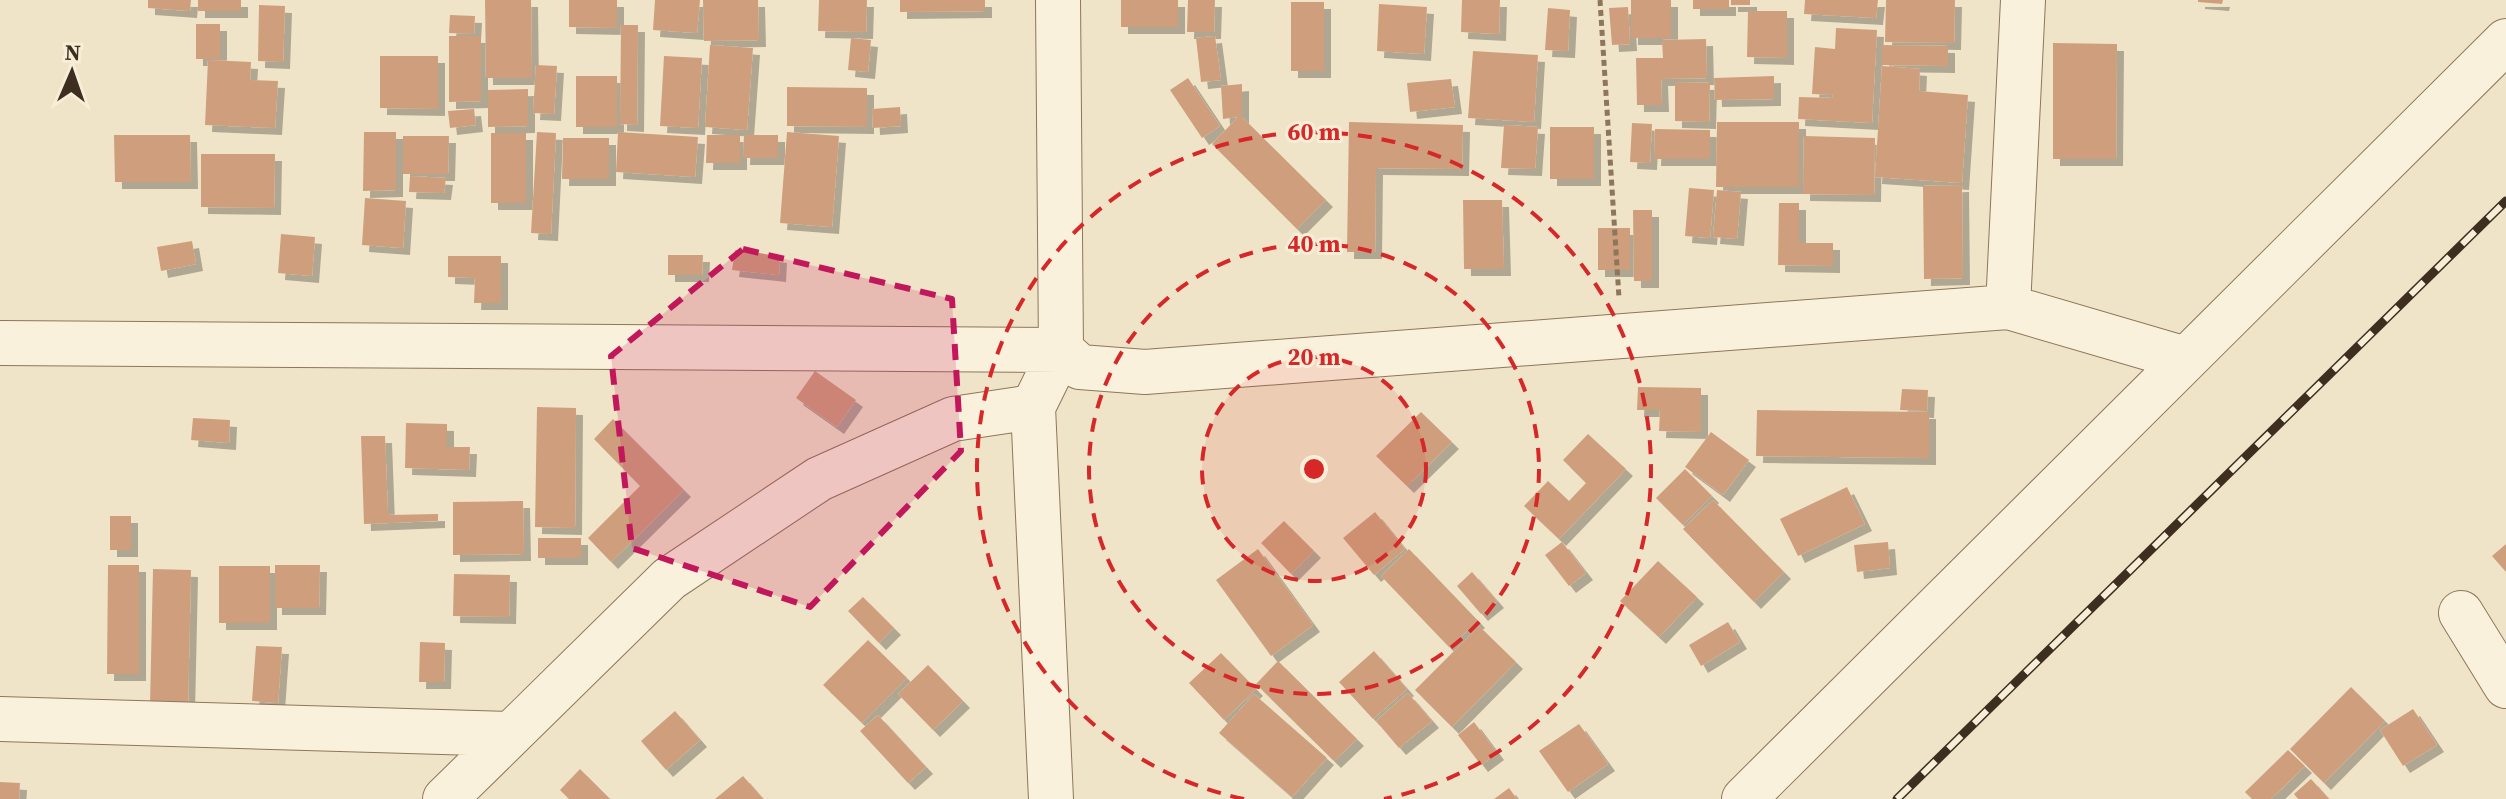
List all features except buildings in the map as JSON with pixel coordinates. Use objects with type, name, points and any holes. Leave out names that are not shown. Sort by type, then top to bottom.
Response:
[{"type":"street","points":[[1051,799],[1033,407],[1061,350],[1058,0]]},
{"type":"street","points":[[2008,307],[2023,0]]},
{"type":"street","points":[[1744,799],[2506,41]]},
{"type":"street","points":[[0,343],[1061,350],[1080,367],[1145,372],[2008,307],[2186,359]]},
{"type":"street","points":[[445,799],[669,579],[819,479],[953,419],[1033,407]]},
{"type":"street","points":[[2461,613],[2506,686]]},
{"type":"street","points":[[0,719],[511,734]]},
{"type":"path","points":[[1600,0],[1622,338]]},
{"type":"highlighted area","points":[[743,249],[952,299],[961,451],[810,607],[632,548],[611,356]]},
{"type":"railway","points":[[1897,799],[2506,201]]}]
